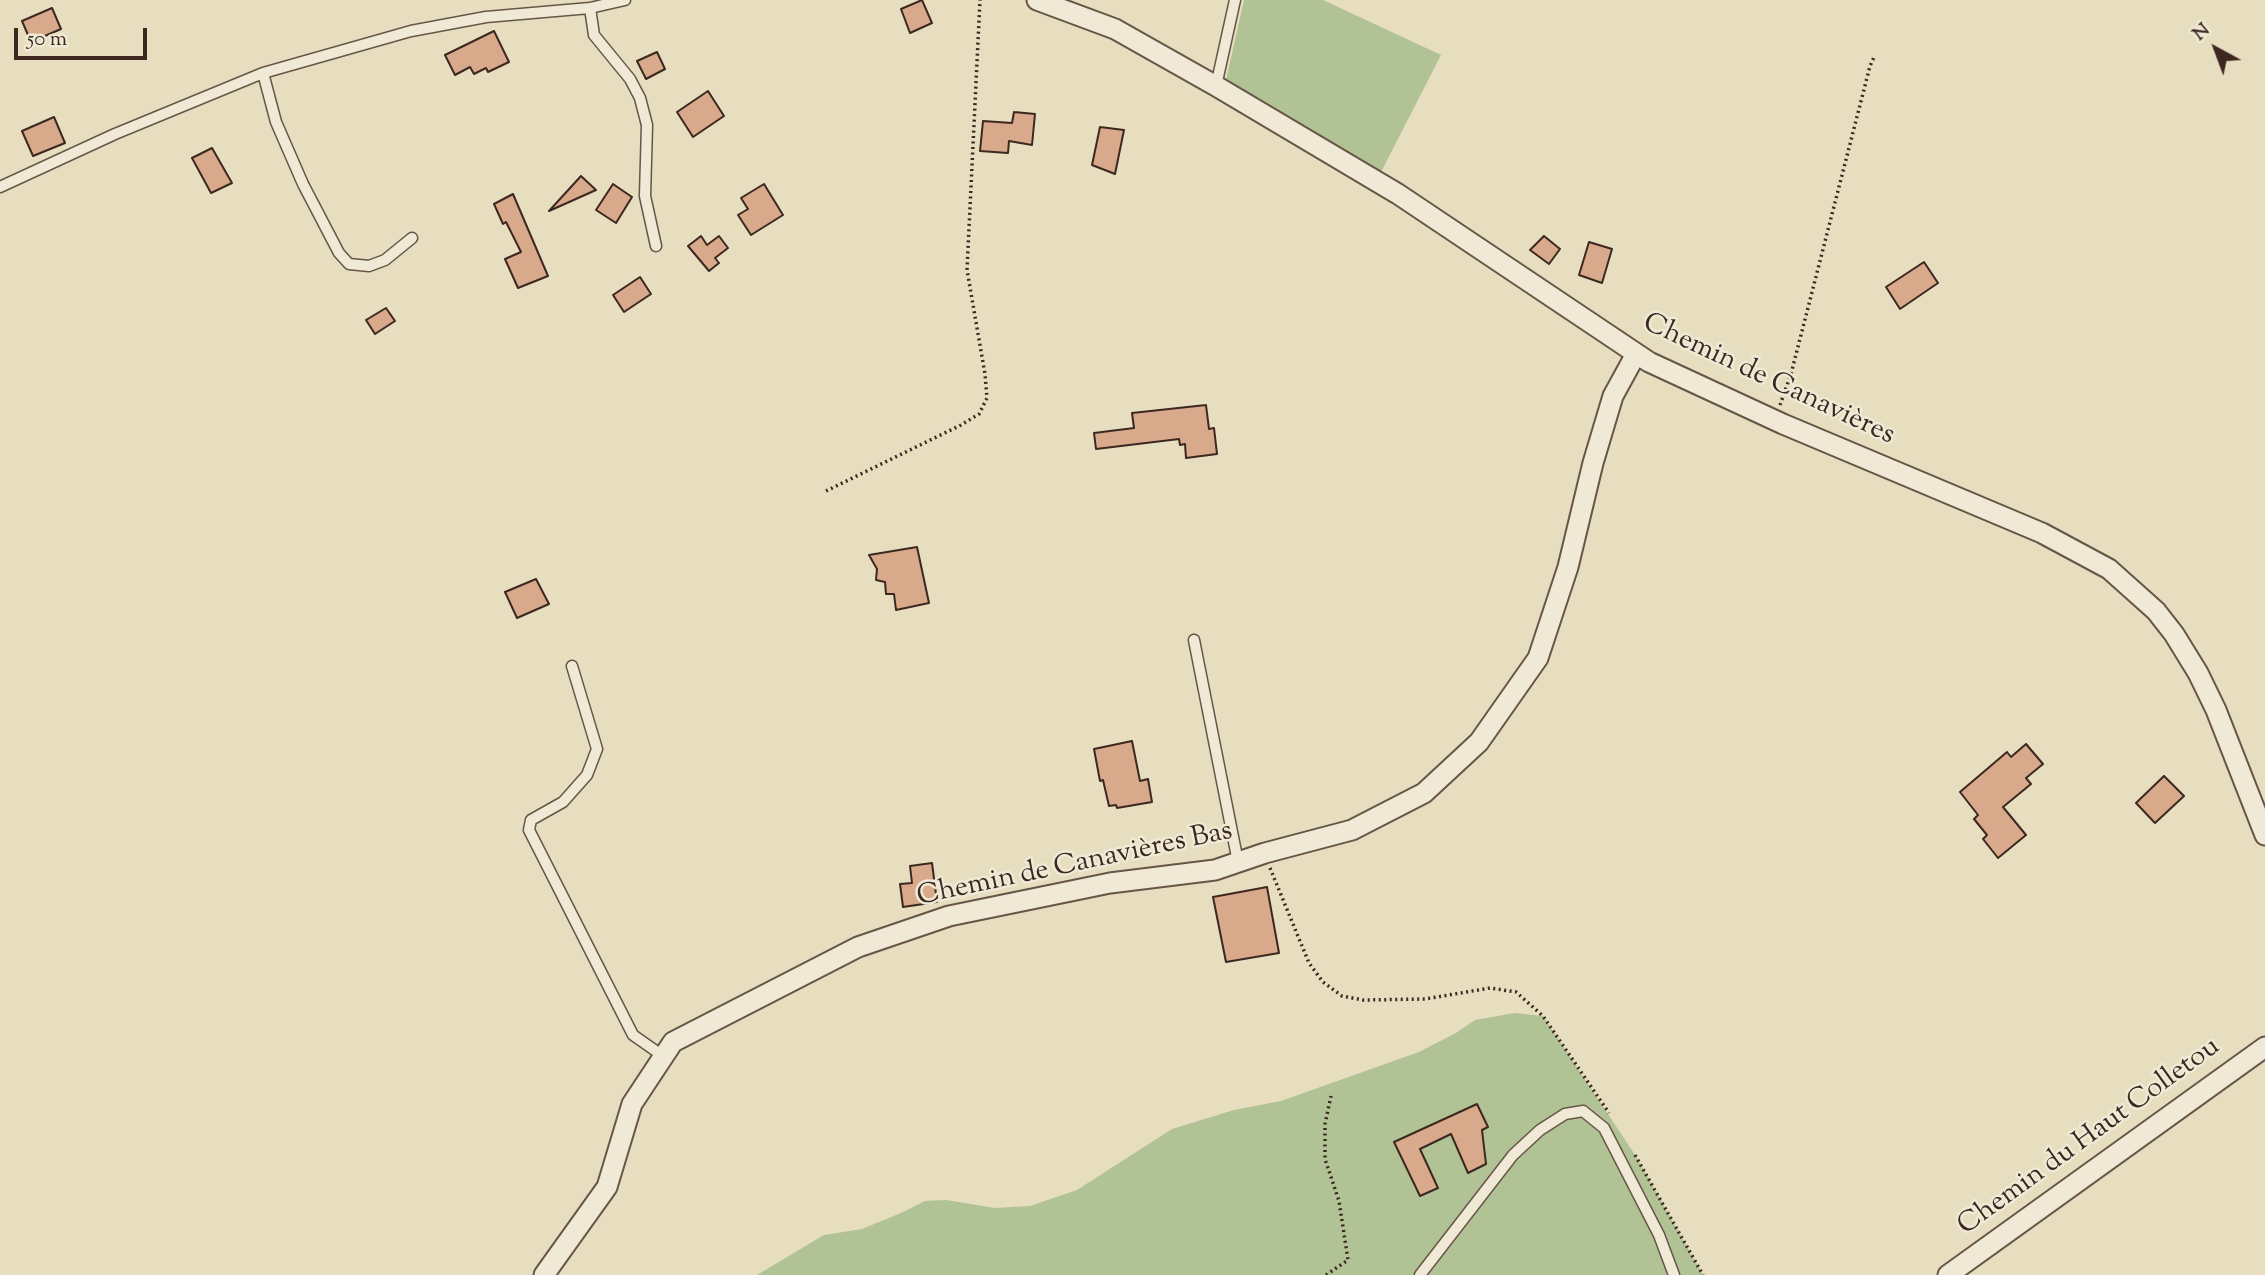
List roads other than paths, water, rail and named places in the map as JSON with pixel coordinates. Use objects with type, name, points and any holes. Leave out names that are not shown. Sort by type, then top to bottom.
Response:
[{"type":"street","name":"Chemin de Canavières","points":[[1037,0],[1115,29],[1216,86],[1398,194],[1649,362],[1783,424],[2042,533],[2109,569],[2156,611],[2198,673],[2216,710],[2265,835]]},
{"type":"street","name":"Chemin de Canavières Bas","points":[[544,1275],[607,1186],[632,1104],[673,1042],[858,947],[949,916],[1110,883],[1215,870],[1265,853],[1352,830],[1424,793],[1479,743],[1538,658],[1568,567],[1593,463],[1613,396],[1636,354]]},
{"type":"street","name":"Chemin du Haut Colletou","points":[[1948,1275],[2265,1046]]},
{"type":"lane","points":[[0,187],[115,134],[263,73],[411,31],[486,16],[590,8],[625,0]]},
{"type":"lane","points":[[1216,86],[1235,0]]},
{"type":"lane","points":[[590,8],[594,35],[630,79],[640,98],[647,125],[645,196],[656,246]]},
{"type":"lane","points":[[263,73],[276,122],[339,253],[349,264],[369,266],[385,260],[412,238]]},
{"type":"lane","points":[[1194,640],[1238,862]]},
{"type":"lane","points":[[572,666],[597,749],[587,775],[563,802],[531,820],[529,830],[633,1035],[663,1056]]},
{"type":"lane","points":[[1420,1275],[1513,1155],[1540,1129],[1565,1114],[1583,1111],[1604,1128],[1659,1235],[1674,1275]]}]
